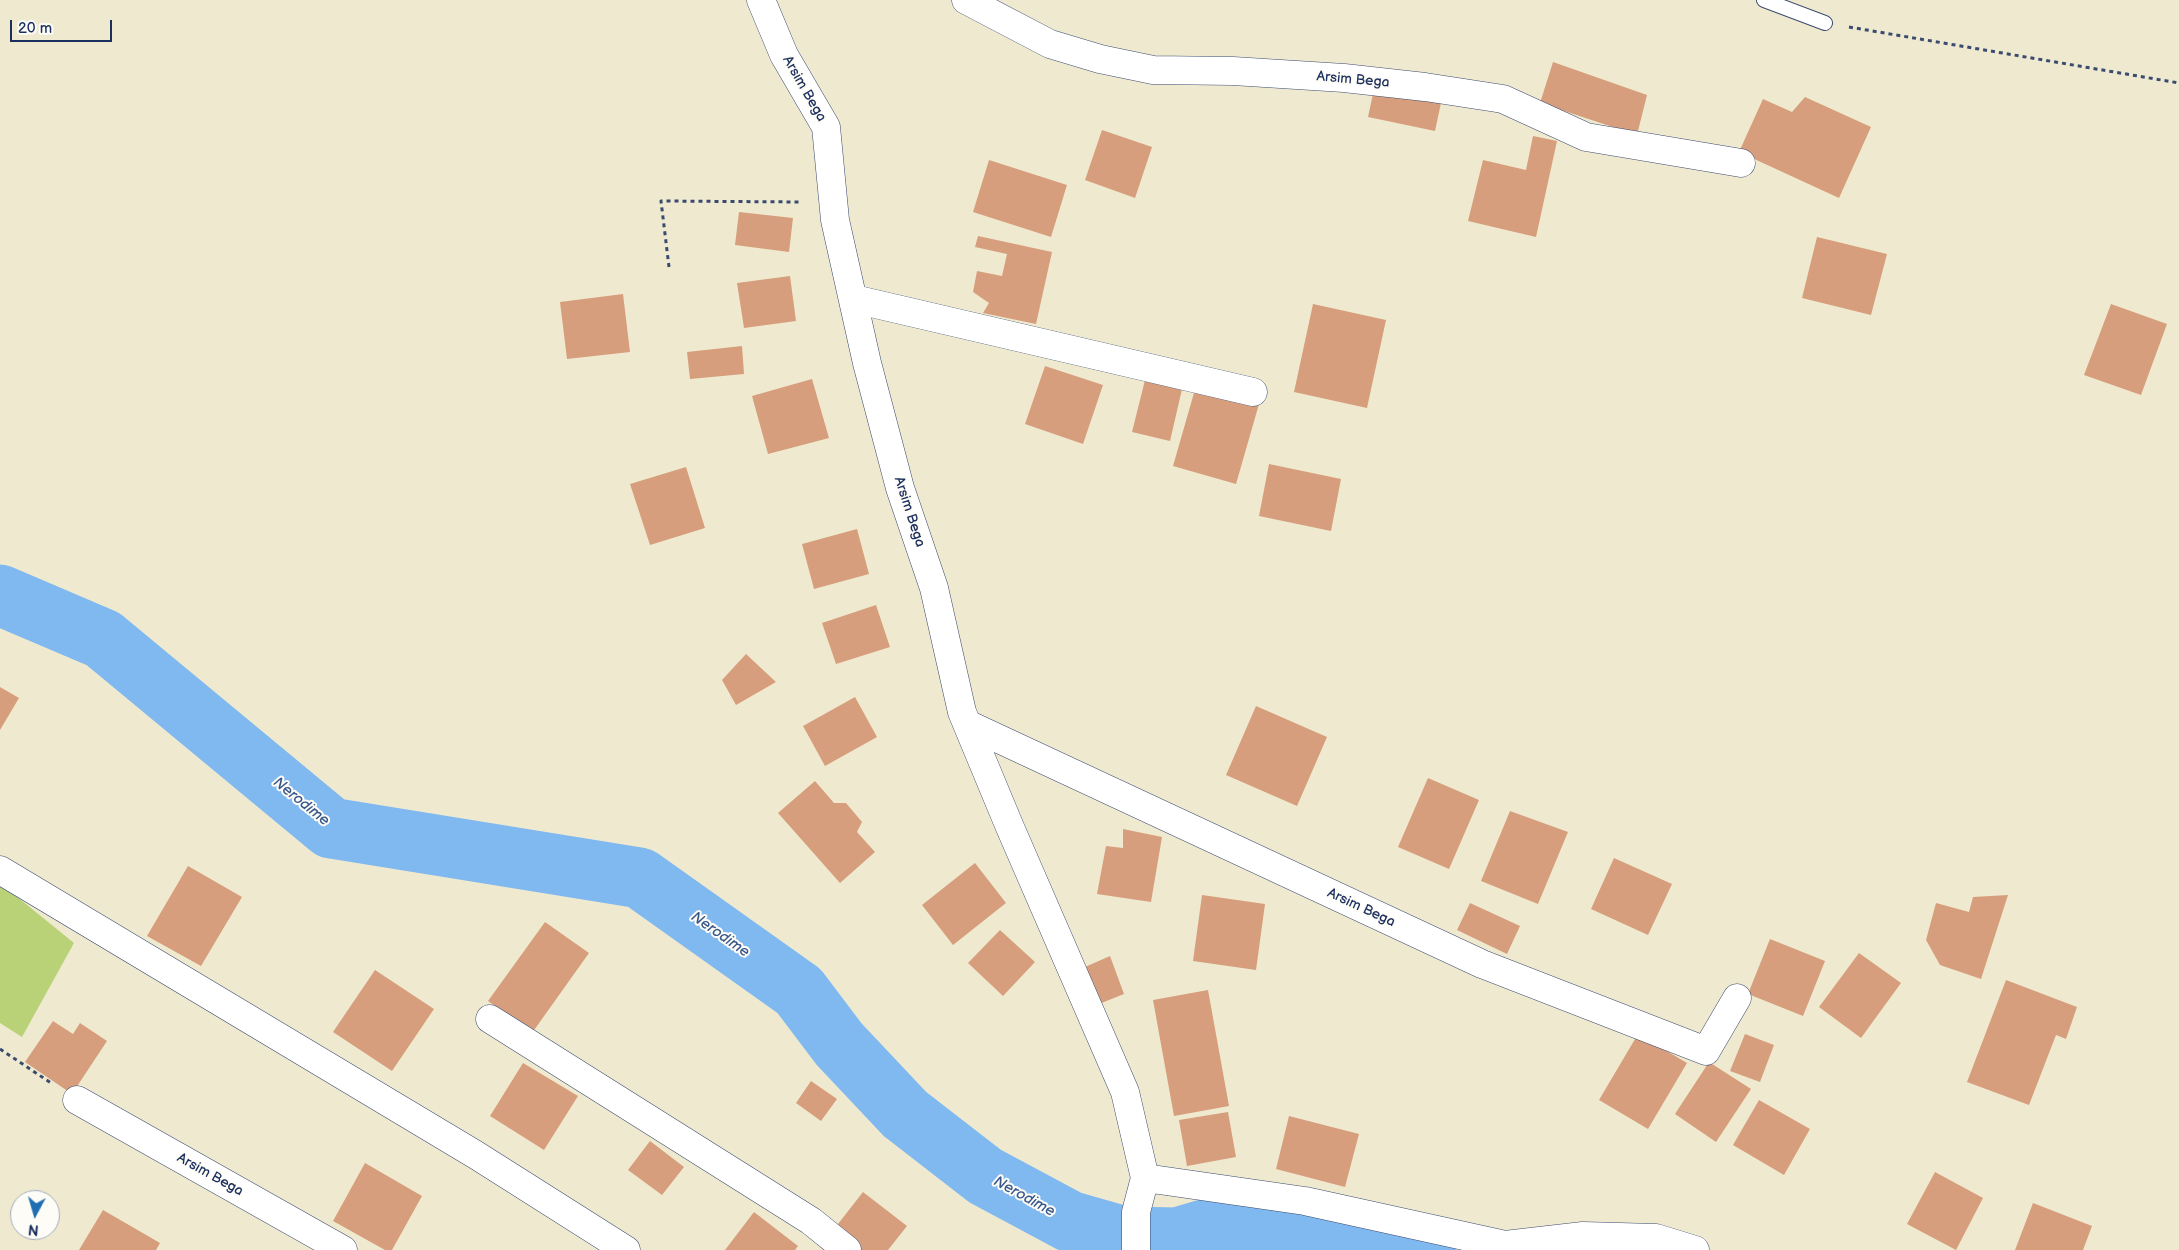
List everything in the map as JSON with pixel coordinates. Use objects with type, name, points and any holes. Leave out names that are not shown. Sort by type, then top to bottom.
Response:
[{"type":"street","name":"Arsim Bega","points":[[761,0],[784,55],[826,127],[835,220],[854,299],[866,364],[900,488],[934,588],[962,712],[1125,1092],[1145,1178],[1136,1212],[1136,1250]]},
{"type":"street","name":"Arsim Bega","points":[[966,0],[1050,44],[1100,59],[1154,70],[1233,71],[1344,78],[1503,99],[1586,137],[1742,163]]},
{"type":"street","points":[[854,299],[1253,392]]},
{"type":"street","name":"Arsim Bega","points":[[967,724],[1482,964],[1706,1051],[1737,998]]},
{"type":"street","points":[[0,870],[476,1155],[626,1250]]},
{"type":"street","points":[[490,1019],[811,1220],[848,1250]]},
{"type":"street","name":"Arsim Bega","points":[[76,1100],[343,1250]]},
{"type":"street","points":[[1145,1178],[1305,1201],[1506,1246],[1583,1236],[1656,1238],[1695,1250]]},
{"type":"lane","points":[[1764,0],[1826,23]]},
{"type":"path","points":[[1826,23],[2179,83]]},
{"type":"path","points":[[669,267],[661,201],[833,202]]},
{"type":"path","points":[[0,1049],[76,1100]]},
{"type":"green space","points":[[0,883],[74,943],[22,1037],[0,1023]]},
{"type":"building","points":[[1553,62],[1647,95],[1637,135],[1540,103]]},
{"type":"building","points":[[1374,89],[1441,103],[1435,131],[1368,117]]},
{"type":"building","points":[[1805,97],[1871,127],[1839,198],[1739,152],[1763,99],[1792,112]]},
{"type":"building","points":[[1102,130],[1152,147],[1135,198],[1085,180]]},
{"type":"building","points":[[1533,136],[1557,141],[1536,237],[1468,221],[1483,160],[1526,170]]},
{"type":"building","points":[[989,160],[1067,185],[1051,237],[973,212]]},
{"type":"building","points":[[739,212],[793,218],[789,252],[735,245]]},
{"type":"building","points":[[978,236],[1052,252],[1036,324],[983,313],[989,303],[973,292],[977,271],[1002,276],[1007,254],[975,247]]},
{"type":"building","points":[[1817,237],[1887,254],[1871,315],[1802,298]]},
{"type":"building","points":[[790,276],[796,321],[744,328],[737,283]]},
{"type":"building","points":[[623,294],[630,352],[567,359],[560,302]]},
{"type":"building","points":[[1313,304],[1386,320],[1367,408],[1294,392]]},
{"type":"building","points":[[2111,304],[2167,324],[2141,395],[2084,375]]},
{"type":"building","points":[[742,346],[744,374],[690,379],[687,352]]},
{"type":"building","points":[[1045,366],[1103,385],[1083,444],[1025,424]]},
{"type":"building","points":[[1146,376],[1183,385],[1170,441],[1132,432]]},
{"type":"building","points":[[812,379],[829,438],[768,454],[752,396]]},
{"type":"building","points":[[1198,379],[1261,397],[1236,484],[1173,466]]},
{"type":"building","points":[[1269,464],[1341,479],[1331,531],[1259,516]]},
{"type":"building","points":[[686,467],[705,528],[650,545],[630,484]]},
{"type":"building","points":[[857,529],[869,574],[814,589],[802,544]]},
{"type":"building","points":[[876,605],[890,647],[836,664],[822,623]]},
{"type":"building","points":[[746,654],[776,682],[736,705],[722,680]]},
{"type":"building","points":[[0,687],[19,698],[0,730]]},
{"type":"building","points":[[855,697],[877,737],[825,766],[803,726]]},
{"type":"building","points":[[1256,706],[1327,737],[1297,806],[1226,775]]},
{"type":"building","points":[[1428,778],[1479,800],[1449,869],[1398,847]]},
{"type":"building","points":[[815,781],[834,803],[846,803],[862,822],[857,832],[875,852],[840,883],[778,813]]},
{"type":"building","points":[[1510,811],[1568,832],[1538,904],[1481,881]]},
{"type":"building","points":[[1123,829],[1162,837],[1151,902],[1097,894],[1106,846],[1123,848]]},
{"type":"building","points":[[1614,858],[1672,884],[1648,935],[1591,909]]},
{"type":"building","points":[[975,863],[1006,903],[953,945],[922,905]]},
{"type":"building","points":[[188,866],[242,897],[201,966],[147,936]]},
{"type":"building","points":[[1202,895],[1265,904],[1256,970],[1193,961]]},
{"type":"building","points":[[2008,895],[1981,979],[1940,965],[1926,940],[1936,903],[1969,912],[1973,897]]},
{"type":"building","points":[[1470,903],[1520,926],[1507,954],[1457,930]]},
{"type":"building","points":[[545,922],[589,953],[532,1033],[488,1001]]},
{"type":"building","points":[[1000,930],[1035,962],[1003,996],[968,963]]},
{"type":"building","points":[[1770,939],[1825,961],[1803,1016],[1748,994]]},
{"type":"building","points":[[1859,953],[1901,983],[1861,1038],[1819,1007]]},
{"type":"building","points":[[1110,956],[1124,994],[1099,1004],[1085,967]]},
{"type":"building","points":[[375,970],[434,1009],[392,1071],[333,1032]]},
{"type":"building","points":[[2006,980],[2077,1007],[2066,1039],[2056,1035],[2029,1105],[1967,1082]]},
{"type":"building","points":[[1208,990],[1229,1106],[1174,1116],[1153,1000]]},
{"type":"building","points":[[53,1021],[73,1034],[80,1023],[107,1041],[72,1094],[25,1062]]},
{"type":"building","points":[[1638,1034],[1687,1063],[1648,1129],[1599,1100]]},
{"type":"building","points":[[1745,1034],[1774,1045],[1760,1082],[1730,1071]]},
{"type":"building","points":[[1709,1062],[1751,1089],[1716,1142],[1675,1114]]},
{"type":"building","points":[[523,1063],[578,1096],[544,1150],[490,1116]]},
{"type":"building","points":[[811,1081],[837,1099],[821,1121],[796,1103]]},
{"type":"building","points":[[1759,1100],[1810,1129],[1784,1175],[1733,1145]]},
{"type":"building","points":[[1228,1112],[1236,1157],[1187,1166],[1179,1120]]},
{"type":"building","points":[[1289,1116],[1359,1134],[1345,1187],[1276,1169]]},
{"type":"building","points":[[650,1141],[684,1167],[662,1195],[628,1170]]},
{"type":"building","points":[[365,1163],[422,1196],[392,1250],[385,1250],[333,1221]]},
{"type":"building","points":[[1935,1172],[1983,1198],[1956,1250],[1907,1224]]},
{"type":"building","points":[[863,1192],[907,1226],[888,1250],[824,1250],[820,1247]]},
{"type":"building","points":[[2033,1203],[2092,1226],[2083,1250],[2015,1250]]},
{"type":"building","points":[[103,1210],[160,1243],[156,1250],[79,1250]]},
{"type":"building","points":[[754,1212],[798,1246],[795,1250],[725,1250]]},
{"type":"waterway","name":"Nerodime","points":[[0,595],[103,639],[331,828],[640,878],[799,991],[839,1044],[905,1114],[985,1176],[1069,1221],[1125,1237],[1177,1238],[1204,1230],[1392,1240],[1426,1250]]}]
